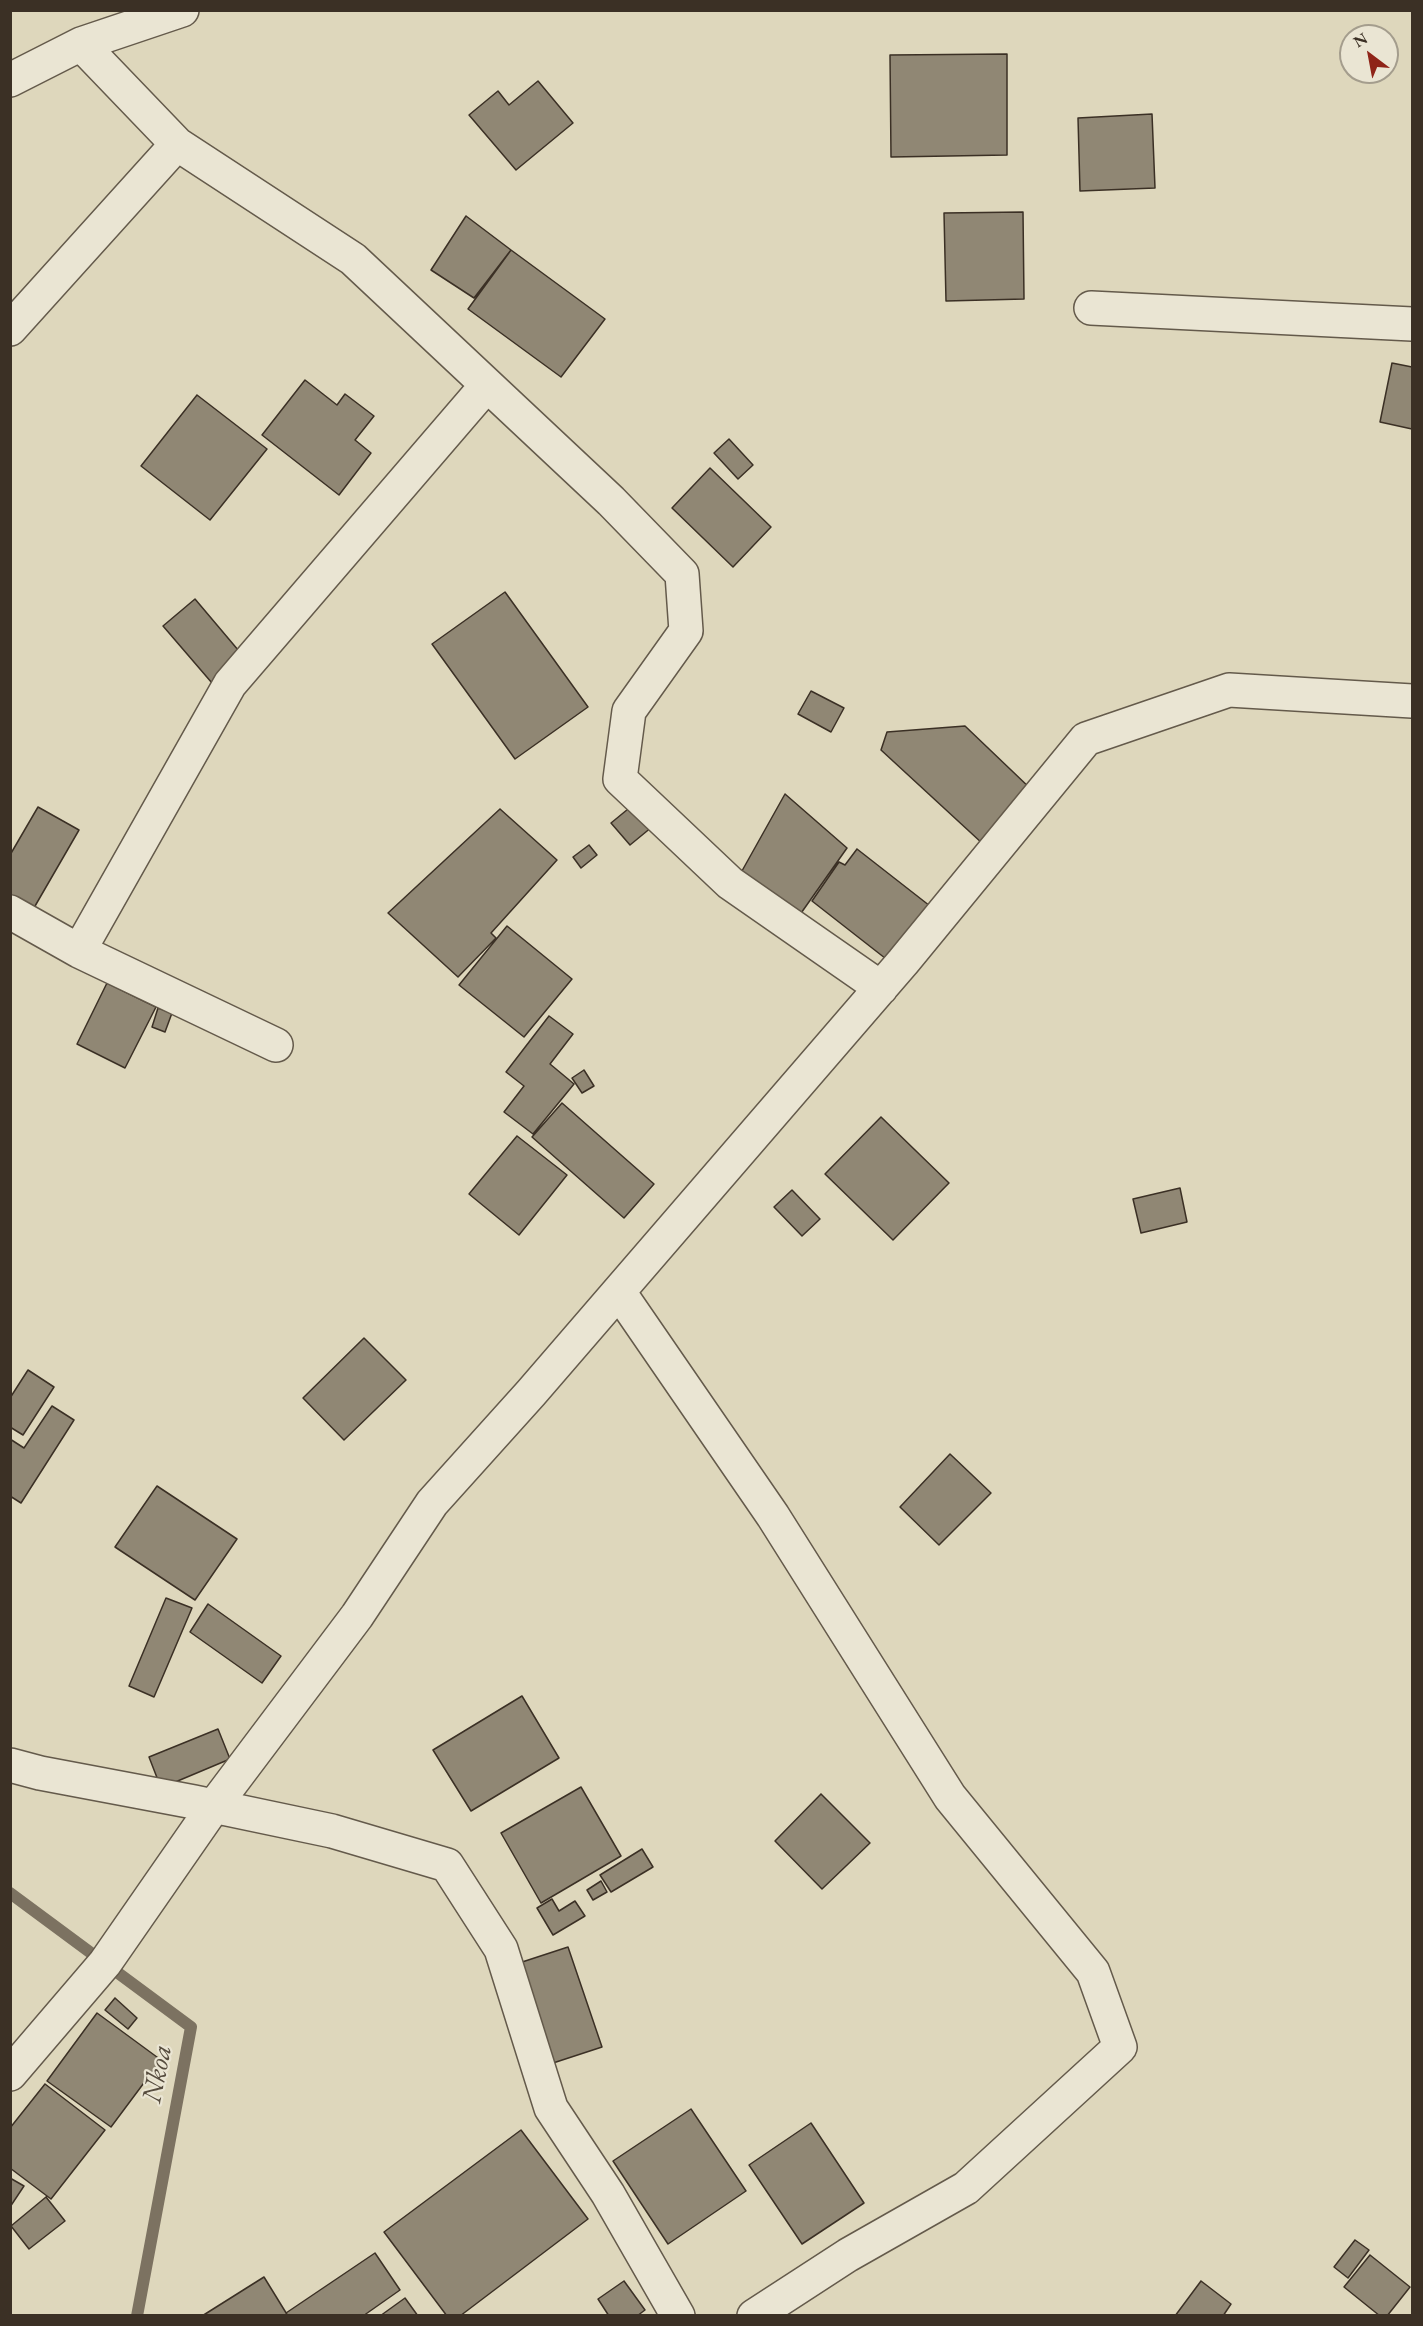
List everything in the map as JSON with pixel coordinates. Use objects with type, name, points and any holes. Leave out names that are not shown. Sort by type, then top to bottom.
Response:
[{"type":"street","points":[[10,80],[81,44],[182,10]]},
{"type":"street","points":[[81,44],[177,144],[353,260],[611,501],[682,574],[686,631],[629,711],[620,779],[730,883],[881,988]]},
{"type":"street","points":[[10,329],[177,144]]},
{"type":"street","points":[[1091,308],[1413,324]]},
{"type":"street","points":[[79,951],[230,684],[487,385]]},
{"type":"street","points":[[10,2074],[105,1963],[214,1806],[357,1616],[432,1503],[619,1292],[881,988],[1086,739],[1229,690],[1413,701]]},
{"type":"street","points":[[10,912],[79,951],[276,1045]]},
{"type":"street","points":[[619,1292],[773,1516],[950,1797],[1094,1972],[1120,2047],[966,2188],[848,2255],[754,2316]]},
{"type":"street","points":[[10,1765],[40,1773],[332,1831],[447,1865],[501,1949],[551,2109],[608,2194],[678,2316]]},
{"type":"building","points":[[1007,54],[1007,155],[891,157],[890,55]]},
{"type":"building","points":[[538,81],[573,123],[516,170],[469,115],[498,91],[509,105]]},
{"type":"building","points":[[1152,114],[1155,188],[1080,191],[1078,118]]},
{"type":"building","points":[[1023,212],[1024,299],[946,301],[944,213]]},
{"type":"building","points":[[466,216],[511,250],[474,298],[431,270]]},
{"type":"building","points":[[511,250],[605,319],[561,377],[468,309]]},
{"type":"building","points":[[1392,363],[1412,367],[1412,429],[1380,422]]},
{"type":"building","points":[[305,380],[337,405],[345,394],[374,416],[355,440],[371,453],[339,495],[262,435]]},
{"type":"building","points":[[197,395],[267,449],[210,520],[141,466]]},
{"type":"building","points":[[729,439],[753,465],[738,479],[714,453]]},
{"type":"building","points":[[710,468],[771,527],[733,567],[672,508]]},
{"type":"building","points":[[505,592],[588,707],[515,759],[432,644]]},
{"type":"building","points":[[195,599],[244,657],[212,683],[163,626]]},
{"type":"building","points":[[811,691],[844,708],[831,732],[798,714]]},
{"type":"building","points":[[965,726],[1033,791],[983,844],[881,750],[887,732]]},
{"type":"building","points":[[785,794],[847,848],[799,916],[738,878]]},
{"type":"building","points":[[639,800],[658,822],[630,845],[611,823]]},
{"type":"building","points":[[38,807],[79,830],[31,913],[10,901],[10,855]]},
{"type":"building","points":[[500,809],[557,860],[491,933],[496,938],[458,977],[388,913]]},
{"type":"building","points":[[589,845],[597,855],[581,868],[573,857]]},
{"type":"building","points":[[857,849],[930,906],[890,962],[812,901],[839,862],[845,865]]},
{"type":"building","points":[[507,926],[572,979],[524,1037],[459,985]]},
{"type":"building","points":[[107,983],[156,1007],[125,1068],[77,1044]]},
{"type":"building","points":[[158,1008],[172,1013],[165,1032],[152,1027]]},
{"type":"building","points":[[549,1016],[573,1034],[550,1064],[574,1084],[533,1134],[504,1112],[524,1086],[506,1072]]},
{"type":"building","points":[[584,1070],[594,1086],[582,1093],[572,1078]]},
{"type":"building","points":[[562,1103],[654,1184],[624,1218],[532,1137]]},
{"type":"building","points":[[881,1117],[949,1183],[893,1240],[825,1174]]},
{"type":"building","points":[[517,1136],[567,1175],[519,1235],[469,1194]]},
{"type":"building","points":[[1180,1188],[1187,1222],[1141,1233],[1133,1199]]},
{"type":"building","points":[[792,1190],[820,1219],[802,1236],[774,1207]]},
{"type":"building","points":[[364,1338],[406,1380],[344,1440],[303,1398]]},
{"type":"building","points":[[28,1370],[54,1387],[23,1435],[10,1427],[10,1398]]},
{"type":"building","points":[[52,1406],[74,1420],[21,1503],[10,1496],[10,1439],[24,1448]]},
{"type":"building","points":[[950,1454],[991,1493],[939,1545],[900,1507]]},
{"type":"building","points":[[157,1486],[237,1539],[195,1600],[115,1547]]},
{"type":"building","points":[[166,1598],[192,1608],[154,1697],[129,1686]]},
{"type":"building","points":[[208,1604],[281,1656],[262,1683],[190,1632]]},
{"type":"building","points":[[522,1696],[559,1758],[471,1811],[433,1750]]},
{"type":"building","points":[[218,1729],[230,1759],[161,1788],[149,1757]]},
{"type":"building","points":[[581,1787],[621,1856],[541,1903],[501,1833]]},
{"type":"building","points":[[821,1794],[870,1843],[822,1889],[775,1841]]},
{"type":"building","points":[[642,1849],[653,1867],[611,1892],[600,1875]]},
{"type":"building","points":[[601,1881],[607,1892],[593,1900],[587,1890]]},
{"type":"building","points":[[552,1899],[559,1911],[575,1901],[585,1916],[553,1935],[537,1908]]},
{"type":"building","points":[[568,1947],[602,2047],[547,2065],[513,1965]]},
{"type":"building","points":[[115,1998],[137,2018],[128,2029],[105,2010]]},
{"type":"building","points":[[97,2013],[161,2060],[111,2127],[47,2081]]},
{"type":"building","points":[[45,2084],[105,2130],[51,2199],[10,2168],[10,2128]]},
{"type":"building","points":[[691,2109],[746,2191],[668,2244],[613,2161]]},
{"type":"building","points":[[811,2123],[864,2203],[802,2244],[749,2165]]},
{"type":"building","points":[[521,2130],[588,2219],[460,2316],[447,2316],[384,2232]]},
{"type":"building","points":[[10,2178],[24,2186],[10,2207]]},
{"type":"building","points":[[46,2197],[65,2221],[29,2249],[11,2226]]},
{"type":"building","points":[[1355,2240],[1369,2250],[1348,2278],[1334,2267]]},
{"type":"building","points":[[375,2253],[400,2290],[363,2316],[288,2316],[286,2313]]},
{"type":"building","points":[[1370,2255],[1410,2287],[1387,2316],[1380,2316],[1344,2287]]},
{"type":"building","points":[[264,2277],[288,2316],[202,2316]]},
{"type":"building","points":[[624,2281],[645,2310],[637,2316],[609,2316],[598,2299]]},
{"type":"building","points":[[1201,2281],[1231,2304],[1223,2316],[1175,2316]]},
{"type":"building","points":[[405,2298],[418,2316],[380,2316]]},
{"type":"waterway","name":"Nkoa","points":[[10,1893],[191,2027],[137,2316]]}]
